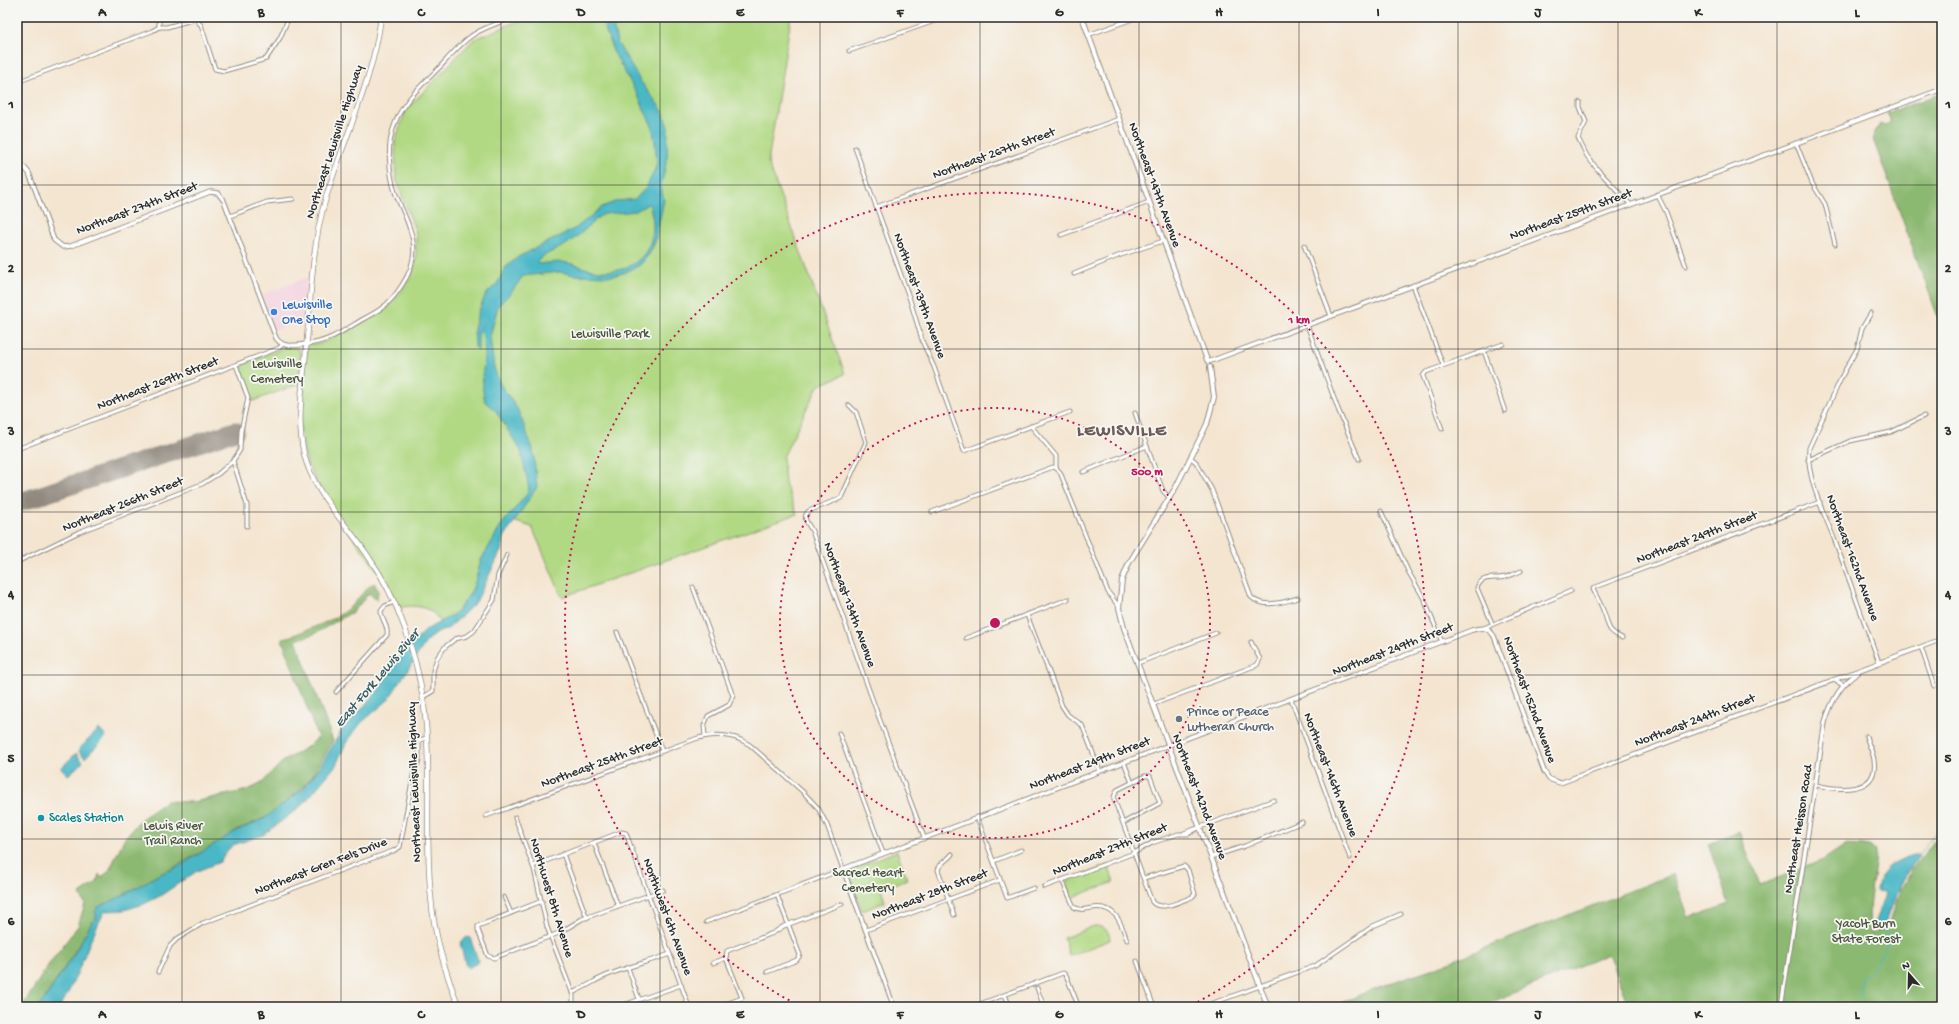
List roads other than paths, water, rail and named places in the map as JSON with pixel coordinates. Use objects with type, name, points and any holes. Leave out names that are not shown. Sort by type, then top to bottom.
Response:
[{"type":"main road","name":"Northeast Lewisville Highway","points":[[380,17],[375,50],[368,80],[332,178],[321,218],[315,254],[300,429],[307,464],[323,497],[368,555],[394,602],[408,641],[422,696],[426,738],[432,908],[441,954],[459,1007]]},
{"type":"main road","name":"Northeast 147th Avenue","points":[[1082,17],[1208,363],[1214,384],[1212,408],[1207,424],[1191,458],[1170,498],[1128,563],[1120,591],[1119,608]]},
{"type":"main road","name":"Northeast 142nd Avenue","points":[[1119,608],[1124,628],[1268,1007]]},
{"type":"street","points":[[159,17],[159,26]]},
{"type":"street","points":[[17,82],[152,31],[159,26],[167,27],[195,19],[201,25],[215,69],[224,71],[266,59],[280,38],[289,17]]},
{"type":"street","points":[[307,344],[325,342],[388,305],[408,276],[414,260],[413,242],[409,221],[395,192],[391,177],[390,140],[392,129],[408,99],[461,45],[482,29],[511,17]]},
{"type":"street","points":[[849,51],[946,17]]},
{"type":"street","points":[[1088,34],[1138,17]]},
{"type":"street","name":"Northeast 259th Street","points":[[1208,363],[1307,324],[1942,89]]},
{"type":"street","points":[[1580,102],[1580,107],[1586,122],[1578,138],[1587,156],[1630,204]]},
{"type":"street","name":"Northeast 267th Street","points":[[876,207],[1119,119]]},
{"type":"street","points":[[1796,142],[1812,183],[1825,204],[1835,244]]},
{"type":"street","name":"Northeast 139th Avenue","points":[[855,148],[910,300],[923,343],[934,367],[964,451],[1030,426]]},
{"type":"street","name":"Northeast 274th Street","points":[[17,165],[23,166],[30,173],[54,240],[60,246],[67,247],[205,194],[215,192],[223,198],[230,216]]},
{"type":"street","points":[[1657,194],[1666,212],[1686,266]]},
{"type":"street","points":[[282,345],[276,338],[230,216],[267,202],[293,199]]},
{"type":"street","points":[[1060,235],[1149,202]]},
{"type":"street","points":[[1074,274],[1118,256],[1163,241]]},
{"type":"street","points":[[1304,245],[1331,316]]},
{"type":"street","points":[[1413,285],[1443,365]]},
{"type":"street","points":[[1871,313],[1862,328],[1857,349],[1842,374],[1809,448],[1808,460],[1850,441],[1891,432],[1924,416]]},
{"type":"street","points":[[1307,324],[1338,409],[1359,459]]},
{"type":"street","name":"Northeast 269th Street","points":[[17,448],[279,348],[282,345],[307,344]]},
{"type":"street","points":[[1442,429],[1423,376],[1426,372],[1443,365],[1503,344]]},
{"type":"street","points":[[1484,351],[1505,411]]},
{"type":"street","points":[[236,364],[248,398],[248,405],[241,431],[240,450],[234,461],[247,504],[247,526]]},
{"type":"street","name":"Northeast 134th Avenue","points":[[849,406],[856,412],[866,442],[841,498],[809,511],[806,514],[805,520],[812,531],[878,715],[924,837]]},
{"type":"street","points":[[1030,426],[1070,412]]},
{"type":"street","points":[[1135,413],[1164,491],[1170,498]]},
{"type":"street","name":"Northeast 142nd Avenue","points":[[1030,426],[1056,456],[1056,468],[1060,472],[1108,592],[1119,608]]},
{"type":"street","points":[[1082,472],[1147,446]]},
{"type":"street","points":[[1191,458],[1196,462],[1212,490],[1251,597],[1258,602],[1269,604],[1298,598]]},
{"type":"street","name":"Northeast 162nd Avenue","points":[[1808,460],[1808,467],[1820,502],[1879,662]]},
{"type":"street","name":"Northeast 266th Street","points":[[17,562],[80,532],[202,484],[218,474],[234,461]]},
{"type":"street","points":[[932,512],[1053,467],[1056,468]]},
{"type":"street","name":"Northeast 249th Street","points":[[1622,638],[1610,631],[1607,626],[1604,610],[1593,589],[1595,587],[1820,502]]},
{"type":"street","points":[[1382,511],[1408,571],[1423,597],[1442,642]]},
{"type":"street","points":[[422,696],[433,691],[434,666],[441,651],[455,639],[467,636],[474,631],[494,600],[498,576],[507,555]]},
{"type":"street","name":"Northeast 152nd Avenue","points":[[1492,623],[1477,588],[1479,583],[1486,578],[1505,578],[1521,572]]},
{"type":"street","points":[[693,587],[733,696],[729,705],[708,716],[704,726],[705,736]]},
{"type":"street","name":"Northeast 249th Street","points":[[706,922],[924,837],[1472,630],[1484,628],[1492,623],[1571,591]]},
{"type":"street","points":[[966,638],[1068,599]]},
{"type":"street","points":[[336,692],[387,635],[388,630],[381,611],[385,606],[394,602]]},
{"type":"street","points":[[1027,615],[1062,706],[1068,715],[1082,725],[1100,771]]},
{"type":"street","name":"Northeast 152nd Avenue","points":[[1484,628],[1489,630],[1494,636],[1544,771],[1553,782]]},
{"type":"street","points":[[617,632],[662,751]]},
{"type":"street","points":[[1138,663],[1216,633]]},
{"type":"street","points":[[1865,668],[1942,639]]},
{"type":"street","points":[[1154,704],[1257,665],[1260,659],[1251,642]]},
{"type":"street","points":[[1920,647],[1934,686]]},
{"type":"street","name":"Northeast 244th Street","points":[[1553,782],[1565,781],[1865,668]]},
{"type":"street","name":"Northeast Heisson Road","points":[[1781,1007],[1827,716],[1833,700],[1843,685],[1865,668]]},
{"type":"street","points":[[1832,680],[1843,685]]},
{"type":"street","name":"Northeast 146th Avenue","points":[[1291,699],[1350,858]]},
{"type":"street","points":[[839,733],[883,853]]},
{"type":"street","name":"Northeast 254th Street","points":[[486,816],[705,736],[727,735],[750,745],[815,805],[827,825],[844,869]]},
{"type":"street","points":[[1816,785],[1829,788],[1856,788],[1863,786],[1868,782],[1872,775],[1874,759],[1866,736]]},
{"type":"street","name":"Northeast Gren Fels Drive","points":[[158,972],[170,946],[177,939],[203,923],[397,850],[402,843],[413,776],[419,760],[418,740],[426,738]]},
{"type":"street","points":[[1124,762],[1132,783]]},
{"type":"street","points":[[1123,822],[1160,803],[1152,778],[1148,776],[1117,790],[1114,794],[1114,799],[1152,902],[1157,906],[1163,906],[1192,897],[1195,894],[1186,867],[1180,866],[1144,878]]},
{"type":"street","name":"Northeast 27th Street","points":[[1044,886],[1134,853],[1152,843],[1183,834],[1274,800]]},
{"type":"street","name":"Northwest 8th Avenue","points":[[515,817],[533,866],[550,937],[572,993],[574,1007]]},
{"type":"street","points":[[977,817],[1007,898],[1034,888]]},
{"type":"street","points":[[1211,857],[1245,846],[1302,822]]},
{"type":"street","name":"Northwest 6th Avenue","points":[[594,842],[621,832],[626,833],[689,1007]]},
{"type":"street","points":[[533,866],[594,842],[618,906]]},
{"type":"street","points":[[994,861],[1021,850]]},
{"type":"street","points":[[563,854],[587,918]]},
{"type":"street","points":[[952,854],[938,869],[954,915]]},
{"type":"street","points":[[844,869],[894,1007]]},
{"type":"street","name":"Northeast 28th Street","points":[[866,930],[1000,880]]},
{"type":"street","points":[[1062,880],[1074,907],[1081,910],[1100,907],[1114,912],[1119,918],[1127,940]]},
{"type":"street","points":[[542,901],[478,927],[485,949],[490,958],[494,958],[550,937],[587,918],[663,890]]},
{"type":"street","points":[[767,972],[800,958],[789,924],[777,895]]},
{"type":"street","points":[[504,897],[511,913]]},
{"type":"street","points":[[718,1007],[742,998],[726,958],[726,953],[773,933],[789,924],[842,904]]},
{"type":"street","points":[[1202,1007],[1315,966],[1373,926],[1400,914]]},
{"type":"street","points":[[572,993],[587,987],[596,980],[670,954]]},
{"type":"street","points":[[713,963],[726,958]]},
{"type":"street","points":[[1137,961],[1154,1007]]},
{"type":"street","points":[[628,968],[639,999]]},
{"type":"street","points":[[972,1007],[1066,973],[1078,1006]]},
{"type":"street","points":[[618,1007],[681,985]]},
{"type":"street","points":[[1037,988],[1044,1007]]},
{"type":"street","points":[[1005,995],[1010,1007]]},
{"type":"water","points":[[601,17],[611,17],[617,42],[641,82],[663,111],[668,128],[667,159],[661,187],[664,200],[655,242],[650,253],[640,265],[626,272],[612,276],[575,275],[559,272],[523,276],[513,290],[498,306],[490,337],[494,368],[500,384],[518,410],[533,449],[537,487],[503,539],[501,551],[476,602],[449,628],[435,634],[426,642],[388,700],[361,723],[346,743],[336,765],[306,801],[263,835],[233,845],[225,853],[220,862],[197,871],[160,896],[144,904],[124,910],[105,911],[93,935],[73,984],[60,1007],[39,1007],[73,956],[92,922],[97,917],[95,912],[98,907],[120,897],[160,874],[178,867],[234,832],[265,818],[303,789],[319,768],[342,730],[377,692],[397,660],[426,630],[457,612],[473,589],[481,560],[502,524],[527,494],[529,489],[521,451],[496,411],[485,402],[483,382],[485,333],[483,323],[478,335],[478,351],[475,347],[474,329],[479,310],[486,294],[497,284],[505,268],[518,257],[576,228],[602,207],[617,201],[635,199],[645,189],[657,164],[652,126],[636,92],[613,51]],"holes":[[[648,204],[650,206],[653,224],[649,247],[643,256],[626,267],[605,271],[593,270],[563,262],[538,264],[537,262],[543,256],[564,246],[578,236],[600,216],[605,214],[636,211]]]},
{"type":"water","points":[[99,729],[106,737],[85,758],[79,752],[79,749]]},
{"type":"water","points":[[76,753],[83,762],[68,775],[61,768]]},
{"type":"water","points":[[1918,854],[1919,856],[1901,881],[1886,923],[1880,930],[1872,929],[1885,892],[1877,891],[1881,876],[1891,865]]},
{"type":"water","points":[[467,937],[470,938],[478,960],[477,963],[468,968],[466,966],[460,943]]},
{"type":"waterway","name":"East Fork Lewis River","points":[[486,322],[483,330],[486,343]]},
{"type":"waterway","points":[[1918,855],[1942,824]]},
{"type":"waterway","points":[[1856,1007],[1861,997],[1860,991],[1863,976],[1869,974],[1889,941],[1883,926]]},
{"type":"place","name":"Lewisville One Stop","points":[[274,312]]},
{"type":"place","name":"Prince or Peace Lutheran Church","points":[[1179,719]]},
{"type":"place","name":"Scales Station","points":[[41,818]]},
{"type":"district","name":"LEWISVILLE","points":[[1122,432]]},
{"type":"park label","name":"Lewisville Park","points":[[610,334]]},
{"type":"park label","name":"Lewisville Cemetery","points":[[277,372]]},
{"type":"park label","name":"Lewis River Trail Ranch","points":[[173,834]]},
{"type":"park label","name":"Sacred Heart Cemetery","points":[[868,880]]},
{"type":"park label","name":"Yacolt Burn State Forest","points":[[1866,932]]}]
